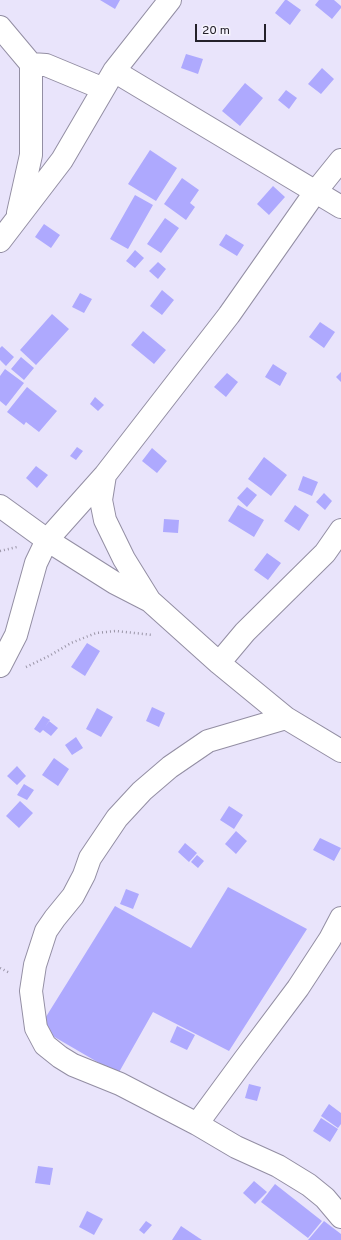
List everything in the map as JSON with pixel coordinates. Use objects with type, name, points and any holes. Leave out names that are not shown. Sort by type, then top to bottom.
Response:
[{"type":"street","points":[[0,241],[62,160],[114,71],[170,0]]},
{"type":"street","points":[[0,27],[31,64],[31,155],[17,218]]},
{"type":"street","points":[[31,64],[46,65],[99,87]]},
{"type":"street","points":[[114,71],[341,207]]},
{"type":"street","points":[[0,666],[16,635],[36,563],[47,540],[105,475],[229,315],[316,191],[341,160]]},
{"type":"street","points":[[105,475],[101,500],[105,520],[124,559],[150,601]]},
{"type":"street","points":[[0,506],[47,540],[115,583],[150,601],[219,663],[286,718],[341,751]]},
{"type":"street","points":[[219,663],[245,632],[325,553],[341,530]]},
{"type":"street","points":[[286,718],[208,742],[170,767],[142,791],[117,818],[98,845],[90,858],[84,875],[73,896],[46,931],[35,965],[31,991],[36,1028],[44,1045],[73,1065],[120,1084],[198,1124],[236,1147],[278,1166],[309,1185],[325,1198],[341,1217]]},
{"type":"street","points":[[198,1124],[298,988],[330,939],[341,918]]},
{"type":"path","points":[[23,668],[96,632],[116,631],[154,635]]},
{"type":"building","points":[[100,0],[120,0],[115,9]]},
{"type":"building","points":[[285,0],[301,10],[290,25],[275,13]]},
{"type":"building","points":[[319,0],[334,0],[341,6],[341,8],[332,19],[315,5]]},
{"type":"building","points":[[186,54],[203,59],[198,74],[181,68]]},
{"type":"building","points":[[322,68],[334,79],[321,94],[308,84]]},
{"type":"building","points":[[245,83],[263,98],[240,126],[222,111]]},
{"type":"building","points":[[286,90],[297,98],[289,109],[278,100]]},
{"type":"building","points":[[150,150],[177,168],[156,201],[128,184]]},
{"type":"building","points":[[182,178],[199,190],[190,203],[195,207],[186,220],[164,204]]},
{"type":"building","points":[[273,186],[285,197],[269,215],[257,204]]},
{"type":"building","points":[[135,195],[153,205],[128,249],[110,239]]},
{"type":"building","points":[[165,218],[179,228],[161,253],[147,244]]},
{"type":"building","points":[[44,224],[60,235],[51,248],[35,237]]},
{"type":"building","points":[[226,234],[244,245],[237,256],[219,245]]},
{"type":"building","points":[[135,250],[144,258],[135,268],[126,261]]},
{"type":"building","points":[[158,262],[166,269],[158,279],[149,271]]},
{"type":"building","points":[[162,290],[174,300],[162,315],[150,306]]},
{"type":"building","points":[[80,293],[92,299],[84,313],[72,307]]},
{"type":"building","points":[[52,314],[69,329],[36,365],[20,350]]},
{"type":"building","points":[[320,322],[335,332],[324,348],[309,337]]},
{"type":"building","points":[[143,331],[166,350],[154,364],[131,345]]},
{"type":"building","points":[[2,346],[14,357],[6,366],[0,360],[0,348]]},
{"type":"building","points":[[21,357],[34,368],[24,380],[11,369]]},
{"type":"building","points":[[273,364],[287,373],[280,386],[265,377]]},
{"type":"building","points":[[5,369],[24,383],[6,406],[0,401],[0,376]]},
{"type":"building","points":[[341,372],[341,382],[336,377]]},
{"type":"building","points":[[227,373],[238,382],[226,397],[214,387]]},
{"type":"building","points":[[27,387],[57,411],[39,432],[26,422],[24,425],[7,412]]},
{"type":"building","points":[[95,397],[104,405],[98,411],[90,404]]},
{"type":"building","points":[[77,447],[83,451],[76,460],[70,456]]},
{"type":"building","points":[[152,448],[167,461],[157,473],[142,461]]},
{"type":"building","points":[[264,457],[287,475],[271,496],[248,479]]},
{"type":"building","points":[[36,466],[48,475],[37,488],[26,478]]},
{"type":"building","points":[[303,476],[318,482],[312,496],[298,490]]},
{"type":"building","points":[[247,487],[257,495],[247,507],[237,498]]},
{"type":"building","points":[[324,493],[332,501],[325,510],[316,502]]},
{"type":"building","points":[[238,505],[264,520],[254,537],[228,521]]},
{"type":"building","points":[[295,505],[309,515],[299,531],[284,521]]},
{"type":"building","points":[[164,519],[179,520],[178,533],[163,532]]},
{"type":"building","points":[[267,553],[281,563],[268,580],[254,570]]},
{"type":"building","points":[[87,643],[100,651],[85,676],[71,667]]},
{"type":"building","points":[[152,707],[165,713],[159,727],[146,721]]},
{"type":"building","points":[[97,708],[113,717],[101,737],[86,729]]},
{"type":"building","points":[[43,716],[50,720],[49,721],[58,728],[51,736],[43,730],[40,733],[34,729]]},
{"type":"building","points":[[76,737],[83,748],[72,755],[65,745]]},
{"type":"building","points":[[54,758],[69,769],[58,786],[42,775]]},
{"type":"building","points":[[17,766],[26,776],[17,785],[7,776]]},
{"type":"building","points":[[24,784],[34,790],[27,800],[17,795]]},
{"type":"building","points":[[20,801],[33,813],[19,828],[6,816]]},
{"type":"building","points":[[229,806],[243,815],[234,829],[220,820]]},
{"type":"building","points":[[236,831],[247,841],[236,854],[225,844]]},
{"type":"building","points":[[320,838],[341,848],[334,861],[313,850]]},
{"type":"building","points":[[185,843],[197,853],[189,862],[178,852]]},
{"type":"building","points":[[197,855],[204,861],[198,868],[191,862]]},
{"type":"building","points":[[228,887],[307,929],[229,1051],[153,1012],[118,1074],[39,1028],[115,906],[191,948]]},
{"type":"building","points":[[126,889],[139,894],[133,909],[120,904]]},
{"type":"building","points":[[177,1026],[195,1035],[187,1050],[170,1042]]},
{"type":"building","points":[[249,1084],[261,1087],[257,1101],[245,1098]]},
{"type":"building","points":[[329,1104],[341,1113],[341,1124],[338,1128],[321,1116]]},
{"type":"building","points":[[321,1118],[338,1129],[330,1142],[313,1131]]},
{"type":"building","points":[[38,1166],[53,1168],[50,1185],[35,1183]]},
{"type":"building","points":[[254,1181],[267,1192],[255,1204],[243,1193]]},
{"type":"building","points":[[275,1184],[322,1221],[308,1238],[261,1202]]},
{"type":"building","points":[[87,1211],[103,1219],[94,1235],[79,1227]]},
{"type":"building","points":[[146,1221],[152,1225],[144,1234],[139,1230]]},
{"type":"building","points":[[324,1221],[341,1234],[341,1240],[308,1240]]},
{"type":"building","points":[[181,1226],[202,1240],[172,1240]]}]
